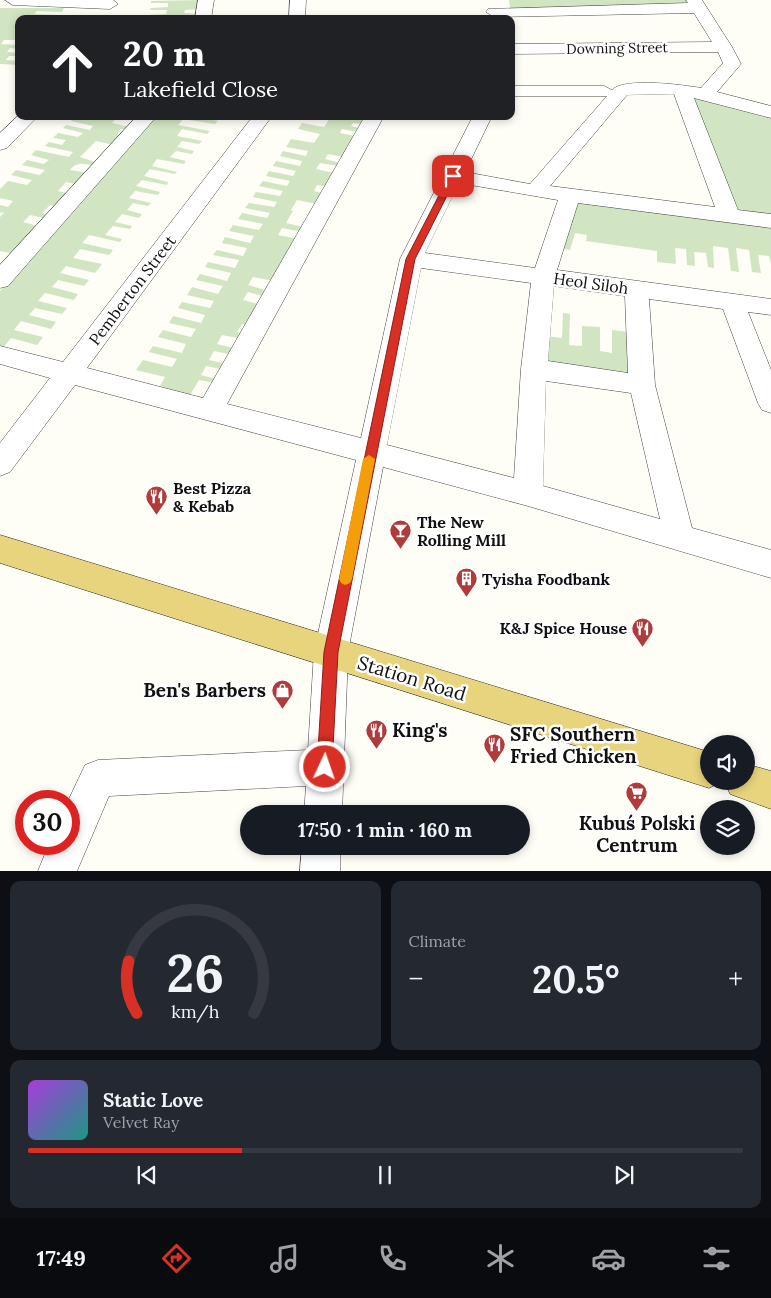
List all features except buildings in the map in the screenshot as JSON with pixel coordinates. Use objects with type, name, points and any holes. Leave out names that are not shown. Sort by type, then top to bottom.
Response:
[{"type":"main road","name":"Station Road","points":[[0,549],[700,767]]},
{"type":"main road","points":[[755,785],[771,790]]},
{"type":"street","points":[[13,0],[110,2],[105,15]]},
{"type":"street","points":[[204,15],[206,0]]},
{"type":"street","points":[[297,15],[298,0]]},
{"type":"street","points":[[494,10],[696,4],[724,47],[732,64],[705,94]]},
{"type":"street","name":"Downing Street","points":[[515,49],[724,47]]},
{"type":"street","points":[[535,191],[622,90],[682,90],[705,94],[771,112]]},
{"type":"street","points":[[682,90],[729,215]]},
{"type":"street","points":[[515,91],[604,91]]},
{"type":"street","points":[[0,144],[25,120]]},
{"type":"street","points":[[0,280],[144,120]]},
{"type":"street","name":"Pemberton Street","points":[[0,464],[260,120]]},
{"type":"street","points":[[210,410],[373,120]]},
{"type":"street","points":[[323,805],[331,652],[411,259],[481,120]]},
{"type":"street","points":[[453,176],[535,191],[771,221]]},
{"type":"street","points":[[528,494],[534,369],[543,276],[570,195]]},
{"type":"street","name":"Heol Siloh","points":[[411,259],[771,307]]},
{"type":"street","points":[[636,289],[642,385],[679,537]]},
{"type":"street","points":[[732,302],[771,403]]},
{"type":"street","points":[[0,355],[370,454],[528,494],[771,564]]},
{"type":"street","points":[[534,369],[642,385]]},
{"type":"street","points":[[57,870],[98,778],[325,767]]},
{"type":"street","points":[[320,870],[321,855]]},
{"type":"green space","points":[[201,0],[200,9],[185,10],[184,13],[199,15],[149,15],[166,14],[167,10],[150,10],[151,8],[168,7],[168,3],[151,3],[151,1]]},
{"type":"green space","points":[[509,0],[689,0],[692,6],[510,8]]},
{"type":"green space","points":[[0,8],[64,8],[62,12],[37,11],[34,14],[59,15],[15,15],[15,40],[4,40],[1,44],[15,45],[15,49],[10,48],[7,52],[15,53],[15,56],[9,56],[6,60],[15,61],[15,65],[0,64]]},
{"type":"green space","points":[[689,94],[771,114],[771,217],[740,213]]},
{"type":"green space","points":[[115,120],[112,123],[130,127],[127,130],[121,129],[117,134],[122,136],[114,145],[96,141],[80,157],[98,163],[96,166],[82,164],[73,167],[70,170],[89,173],[79,185],[66,182],[58,191],[71,194],[59,207],[50,205],[42,213],[51,216],[48,219],[30,215],[23,222],[42,227],[16,254],[0,251],[0,217],[4,213],[0,212],[0,205],[8,207],[13,201],[0,198],[0,189],[8,181],[27,185],[32,180],[11,175],[16,170],[40,175],[45,170],[22,165],[27,160],[44,164],[49,160],[31,155],[36,150],[69,157],[73,152],[45,146],[49,142],[62,145],[66,140],[53,138],[58,133],[78,137],[83,133],[63,128],[66,125],[90,130],[93,126],[71,121]]},
{"type":"green space","points":[[151,120],[182,120],[178,125],[210,131],[207,134],[182,129],[177,136],[202,141],[199,144],[182,141],[177,147],[194,151],[192,154],[176,151],[170,157],[186,161],[184,164],[157,159],[152,166],[177,172],[175,174],[150,169],[144,176],[168,182],[167,185],[142,180],[136,186],[160,192],[158,195],[135,191],[129,198],[151,203],[148,206],[133,203],[127,210],[142,214],[139,218],[122,214],[115,222],[132,226],[130,229],[113,226],[105,235],[122,239],[120,242],[89,235],[82,243],[113,250],[109,255],[80,249],[73,258],[102,264],[95,273],[66,266],[60,273],[89,280],[84,286],[58,280],[52,287],[78,294],[74,300],[45,293],[38,301],[67,308],[62,314],[35,308],[29,315],[56,322],[51,329],[21,321],[14,330],[43,337],[37,345],[11,338],[3,348],[0,347],[0,291]]},
{"type":"green space","points":[[189,120],[218,121],[215,124]]},
{"type":"green space","points":[[329,120],[364,120],[361,124],[353,123],[351,126],[359,128],[357,132],[342,129],[340,133],[355,136],[343,157],[328,154],[325,159],[340,163],[338,166],[320,163],[316,169],[334,173],[327,187],[317,185],[314,191],[323,193],[317,204],[297,200],[291,210],[293,211],[286,223],[304,227],[302,232],[282,228],[278,235],[298,239],[274,281],[253,277],[248,285],[268,291],[266,297],[248,292],[243,300],[261,305],[249,326],[242,324],[237,332],[244,334],[242,339],[222,335],[217,344],[237,349],[233,355],[214,351],[209,360],[228,364],[225,370],[206,366],[201,375],[219,380],[216,383],[199,380],[190,395],[160,386],[165,377],[136,370],[143,360],[172,367],[177,359],[149,352],[153,346],[182,353],[186,344],[158,337],[163,330],[191,337],[196,329],[169,323],[173,316],[201,323],[205,315],[178,308],[182,302],[210,308],[214,301],[187,295],[192,287],[218,294],[223,286],[196,280],[200,274],[227,281],[231,273],[205,267],[208,262],[235,268],[239,260],[213,255],[217,250],[243,256],[247,248],[222,243],[225,237],[250,243],[254,236],[229,231],[233,225],[259,230],[263,224],[238,219],[242,213],[267,218],[270,213],[245,208],[249,203],[274,207],[277,202],[253,197],[256,192],[280,196],[283,191],[259,186],[263,181],[287,186],[290,181],[266,176],[269,171],[293,176],[296,171],[273,166],[276,161],[300,166],[302,161],[280,156],[283,151],[306,156],[308,151],[286,147],[291,139],[314,143],[320,134],[298,129],[302,123],[324,127]]},
{"type":"green space","points":[[576,203],[771,225],[771,264],[769,256],[758,255],[761,273],[752,272],[749,250],[736,248],[739,272],[731,271],[728,248],[713,246],[714,268],[708,267],[706,253],[694,252],[695,266],[687,265],[686,249],[675,248],[676,264],[657,262],[657,251],[586,241],[587,235],[575,233],[570,250],[563,249]]},
{"type":"green space","points":[[563,313],[570,314],[569,345],[582,346],[582,326],[600,327],[600,351],[612,353],[612,330],[629,332],[630,376],[548,361],[546,336],[562,338]]},
{"type":"slow traffic","points":[[345,579],[369,459]]},
{"type":"place","name":"Best Pizza & Kebab","points":[[157,516]]},
{"type":"place","name":"The New Rolling Mill","points":[[401,550]]},
{"type":"place","name":"Tyisha Foodbank","points":[[466,598]]},
{"type":"place","name":"K&J Spice House","points":[[643,647]]},
{"type":"place","name":"Ben's Barbers","points":[[282,709]]},
{"type":"place","name":"King's","points":[[376,749]]},
{"type":"place","name":"SFC Southern Fried Chicken","points":[[494,764]]},
{"type":"place","name":"Kubuś Polski Centrum","points":[[637,811]]},
{"type":"route","points":[[325,767],[331,652],[411,259],[453,176]]}]
